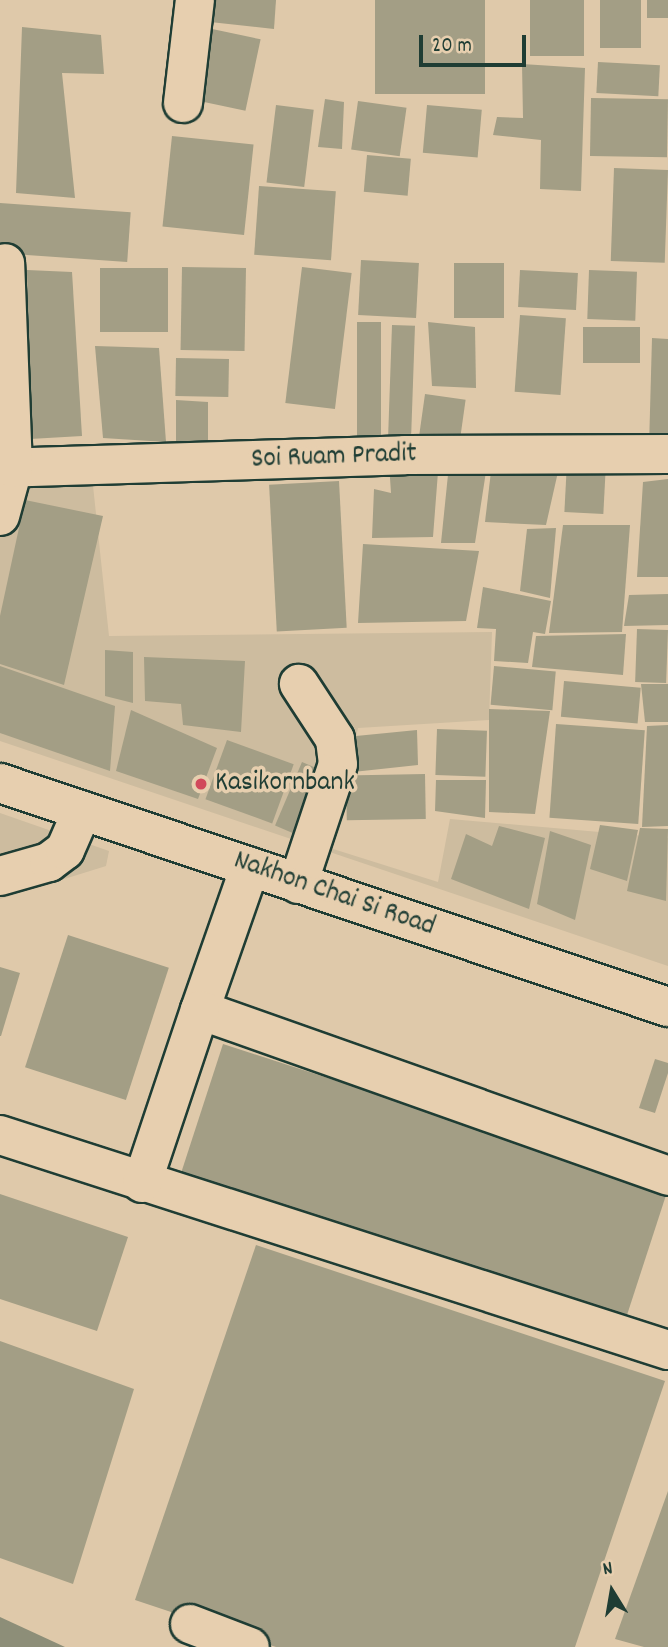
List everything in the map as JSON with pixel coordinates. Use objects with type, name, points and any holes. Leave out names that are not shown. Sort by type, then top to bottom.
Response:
[{"type":"street","points":[[183,103],[195,0]]},
{"type":"street","points":[[0,516],[6,468],[5,262]]},
{"type":"street","name":"Soi Ruam Pradit","points":[[6,468],[405,455],[668,454]]},
{"type":"street","points":[[298,884],[338,764],[335,739],[299,684]]},
{"type":"street","name":"Nakhon Chai Si Road","points":[[0,783],[668,1007]]},
{"type":"street","points":[[0,876],[49,862],[65,850],[82,810]]},
{"type":"street","points":[[142,1183],[250,867]]},
{"type":"street","points":[[200,1010],[668,1176]]},
{"type":"street","points":[[0,1135],[142,1183],[668,1350]]},
{"type":"street","points":[[190,1624],[250,1647]]},
{"type":"shaded area","points":[[89,448],[109,636],[492,632],[489,720],[358,728],[330,848],[438,882],[450,819],[668,838],[668,966],[0,741],[0,450]]},
{"type":"shaded area","points":[[0,813],[109,851],[106,866],[0,899]]},
{"type":"shaded area","points":[[0,1617],[65,1647],[0,1647]]},
{"type":"building","points":[[204,0],[276,0],[274,29],[201,21]]},
{"type":"building","points":[[375,0],[485,0],[485,94],[375,94]]},
{"type":"building","points":[[530,0],[584,0],[584,56],[530,56]]},
{"type":"building","points":[[600,0],[641,0],[641,48],[600,48]]},
{"type":"building","points":[[647,0],[668,0],[668,18],[647,18]]},
{"type":"building","points":[[198,26],[261,39],[245,111],[183,97]]},
{"type":"building","points":[[22,27],[101,35],[104,74],[62,73],[75,198],[16,193]]},
{"type":"building","points":[[598,62],[660,65],[658,96],[596,93]]},
{"type":"building","points":[[522,64],[585,68],[581,191],[540,189],[541,140],[493,135],[497,117],[523,118]]},
{"type":"building","points":[[591,98],[668,99],[667,157],[590,156]]},
{"type":"building","points":[[325,99],[344,102],[342,149],[318,147]]},
{"type":"building","points":[[358,101],[407,108],[400,156],[351,150]]},
{"type":"building","points":[[276,105],[314,110],[304,187],[266,182]]},
{"type":"building","points":[[427,105],[482,110],[478,158],[423,153]]},
{"type":"building","points":[[172,136],[254,145],[244,235],[162,227]]},
{"type":"building","points":[[367,155],[411,159],[408,196],[364,192]]},
{"type":"building","points":[[614,168],[668,170],[665,263],[611,261]]},
{"type":"building","points":[[259,186],[336,191],[331,260],[254,255]]},
{"type":"building","points":[[0,203],[131,212],[127,262],[0,253]]},
{"type":"building","points":[[361,260],[419,263],[416,318],[358,315]]},
{"type":"building","points":[[454,263],[504,263],[504,318],[454,318]]},
{"type":"building","points":[[182,267],[246,268],[245,351],[181,350]]},
{"type":"building","points":[[302,267],[352,273],[335,409],[285,403]]},
{"type":"building","points":[[100,268],[168,268],[168,332],[100,332]]},
{"type":"building","points":[[27,270],[72,272],[82,436],[30,439]]},
{"type":"building","points":[[520,270],[578,273],[576,310],[518,307]]},
{"type":"building","points":[[589,270],[637,272],[635,321],[587,319]]},
{"type":"building","points":[[520,315],[566,318],[561,395],[515,392]]},
{"type":"building","points":[[357,322],[381,322],[381,436],[357,436]]},
{"type":"building","points":[[428,322],[475,327],[476,388],[432,386]]},
{"type":"building","points":[[392,325],[415,326],[411,437],[388,436]]},
{"type":"building","points":[[583,327],[640,327],[640,363],[583,363]]},
{"type":"building","points":[[652,338],[668,339],[668,448],[649,447]]},
{"type":"building","points":[[95,346],[159,348],[166,442],[103,438]]},
{"type":"building","points":[[176,358],[229,359],[228,397],[175,396]]},
{"type":"building","points":[[425,394],[466,400],[458,453],[417,447]]},
{"type":"building","points":[[176,400],[208,402],[208,456],[176,446]]},
{"type":"building","points":[[439,459],[433,537],[372,538],[374,489],[391,493],[389,463]]},
{"type":"building","points":[[567,462],[606,464],[603,514],[564,512]]},
{"type":"building","points":[[492,463],[560,463],[546,525],[485,522]]},
{"type":"building","points":[[449,465],[487,465],[475,543],[441,543]]},
{"type":"building","points":[[668,479],[668,577],[637,577],[643,482]]},
{"type":"building","points":[[339,481],[347,628],[277,631],[269,485]]},
{"type":"building","points":[[25,500],[103,516],[64,685],[0,664],[0,616]]},
{"type":"building","points":[[563,525],[630,525],[622,632],[549,633]]},
{"type":"building","points":[[556,528],[550,598],[520,591],[527,529]]},
{"type":"building","points":[[363,544],[479,551],[466,621],[358,623]]},
{"type":"building","points":[[483,587],[551,601],[545,634],[533,632],[528,663],[494,661],[496,629],[477,628]]},
{"type":"building","points":[[668,594],[668,625],[624,626],[629,595]]},
{"type":"building","points":[[637,629],[668,630],[666,683],[635,682]]},
{"type":"building","points":[[626,634],[623,675],[532,667],[536,636]]},
{"type":"building","points":[[105,650],[133,652],[133,703],[105,696]]},
{"type":"building","points":[[144,657],[245,661],[241,732],[183,725],[181,704],[145,701]]},
{"type":"building","points":[[0,666],[115,706],[110,771],[0,733]]},
{"type":"building","points":[[494,666],[556,671],[552,710],[491,705]]},
{"type":"building","points":[[564,681],[641,688],[638,724],[561,717]]},
{"type":"building","points":[[641,684],[668,684],[668,722],[645,722]]},
{"type":"building","points":[[489,709],[550,711],[535,814],[489,812]]},
{"type":"building","points":[[131,710],[217,748],[198,799],[116,771]]},
{"type":"building","points":[[556,724],[645,730],[638,824],[549,818]]},
{"type":"building","points":[[668,725],[668,826],[642,827],[647,726]]},
{"type":"building","points":[[437,729],[487,731],[485,777],[435,775]]},
{"type":"building","points":[[417,730],[418,765],[353,772],[356,736]]},
{"type":"building","points":[[227,740],[294,764],[272,823],[205,799]]},
{"type":"building","points":[[302,762],[330,774],[303,837],[275,826]]},
{"type":"building","points":[[425,774],[426,819],[347,820],[346,775]]},
{"type":"building","points":[[436,780],[486,780],[485,818],[435,811]]},
{"type":"building","points":[[600,825],[638,830],[627,881],[590,869]]},
{"type":"building","points":[[499,826],[545,838],[529,909],[451,879],[466,834],[492,846]]},
{"type":"building","points":[[640,828],[668,829],[666,901],[627,891]]},
{"type":"building","points":[[550,831],[591,845],[575,920],[537,904]]},
{"type":"building","points":[[68,935],[169,968],[126,1100],[25,1067]]},
{"type":"building","points":[[0,967],[20,973],[1,1036],[0,1036]]},
{"type":"building","points":[[223,1044],[668,1189],[624,1325],[179,1180]]},
{"type":"building","points":[[655,1059],[668,1063],[668,1073],[655,1113],[639,1108]]},
{"type":"building","points":[[0,1194],[128,1237],[97,1331],[0,1299]]},
{"type":"building","points":[[256,1245],[665,1381],[575,1647],[276,1647],[135,1600]]},
{"type":"building","points":[[0,1341],[134,1389],[73,1584],[0,1558]]},
{"type":"building","points":[[668,1491],[668,1647],[644,1647],[615,1639]]},
{"type":"place","name":"Kasikornbank","points":[[201,784]]}]
